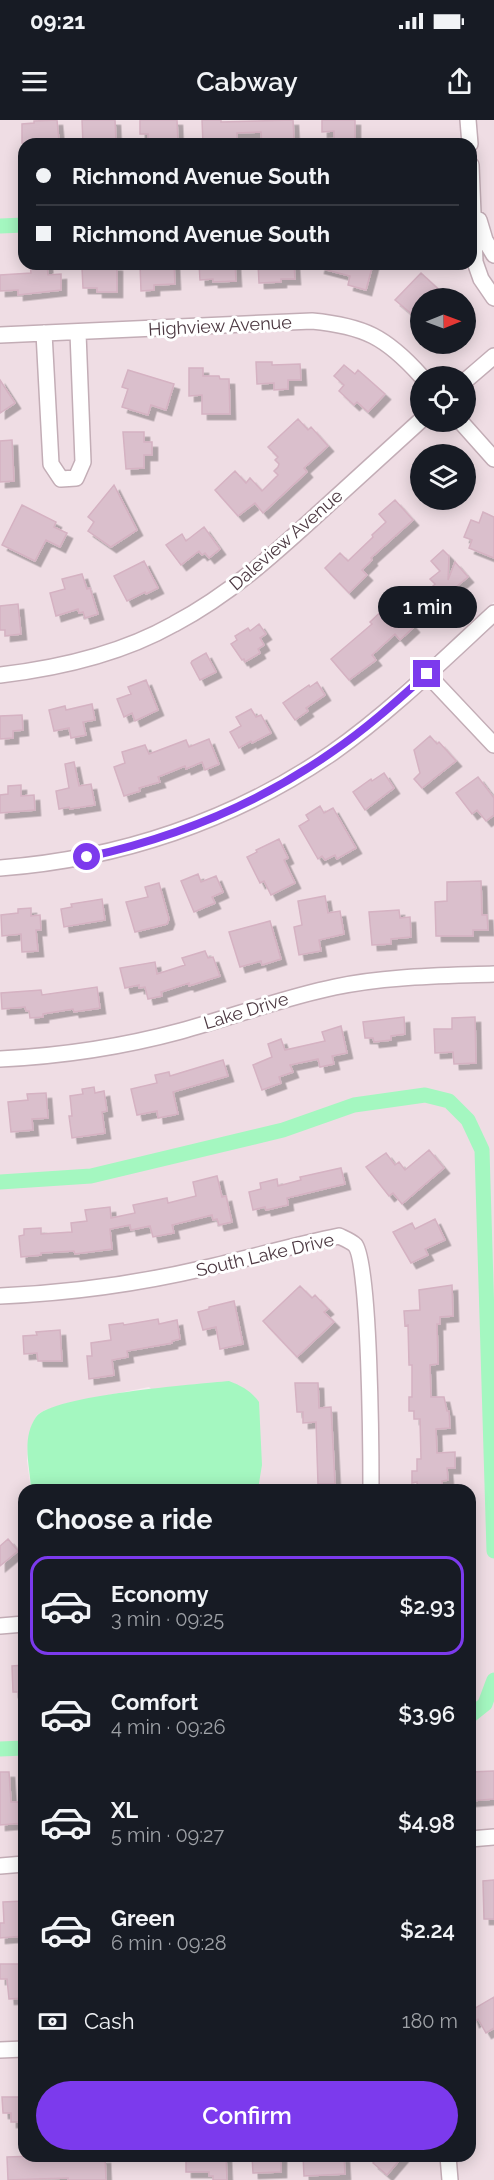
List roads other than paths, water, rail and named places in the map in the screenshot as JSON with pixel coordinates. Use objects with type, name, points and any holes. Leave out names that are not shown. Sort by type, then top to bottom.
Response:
[{"type":"street","points":[[468,120],[470,138]]},
{"type":"street","points":[[477,217],[485,240],[494,255]]},
{"type":"street","points":[[477,268],[481,279],[494,298]]},
{"type":"street","name":"Highview Avenue","points":[[0,335],[300,322],[333,323],[349,326],[377,337],[412,366]]},
{"type":"street","points":[[44,333],[51,464],[61,479],[76,478],[83,462],[78,333]]},
{"type":"street","points":[[476,372],[494,356]]},
{"type":"street","name":"Daleview Avenue","points":[[0,675],[42,670],[104,653],[173,625],[234,587],[266,561],[410,430]]},
{"type":"street","points":[[470,432],[494,459]]},
{"type":"street","points":[[0,868],[61,862],[115,851],[175,833],[240,806],[287,781],[373,722],[494,613]]},
{"type":"street","points":[[427,674],[494,745]]},
{"type":"street","name":"Lake Drive","points":[[0,1059],[93,1050],[127,1043],[180,1031],[276,1001],[336,987],[418,977],[494,974]]},
{"type":"street","name":"South Lake Drive","points":[[0,1296],[56,1293],[142,1281],[339,1236],[355,1245],[362,1261],[371,1484]]},
{"type":"street","points":[[0,1626],[18,1624]]},
{"type":"street","points":[[476,1838],[494,1837]]},
{"type":"street","points":[[0,1866],[18,1864]]},
{"type":"street","points":[[0,2050],[18,2049]]},
{"type":"street","points":[[448,2162],[450,2180]]},
{"type":"waterway","points":[[0,226],[18,225]]},
{"type":"waterway","points":[[0,1182],[91,1176],[283,1130],[354,1105],[425,1095],[449,1101],[468,1120],[482,1150],[494,1551]]},
{"type":"waterway","points":[[476,1711],[485,1704],[494,1680]]},
{"type":"waterway","points":[[0,1749],[18,1748]]}]
